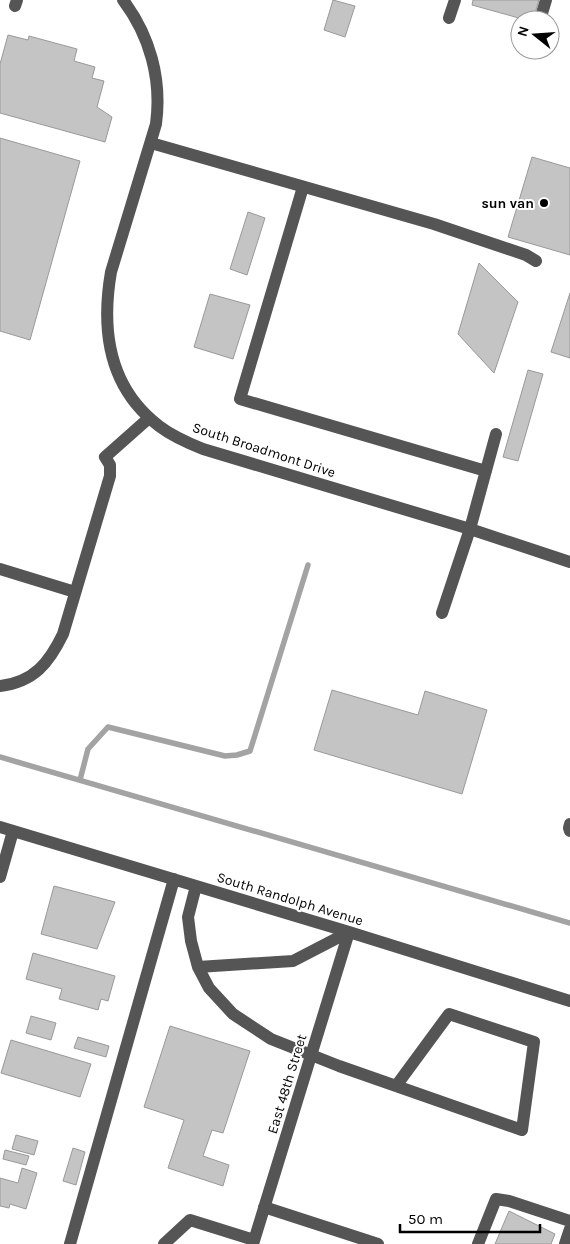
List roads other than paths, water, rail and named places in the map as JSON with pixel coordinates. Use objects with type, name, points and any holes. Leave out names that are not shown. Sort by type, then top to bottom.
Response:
[{"type":"street","name":"South Broadmont Drive","points":[[123,0],[138,22],[148,43],[154,62],[159,104],[151,143],[111,272],[107,297],[109,344],[120,379],[132,398],[149,418],[173,435],[203,449],[470,529],[570,562]]},
{"type":"street","points":[[450,18],[455,0]]},
{"type":"street","points":[[151,143],[438,225],[526,254],[536,261]]},
{"type":"street","points":[[303,187],[240,399],[486,471]]},
{"type":"street","points":[[0,686],[27,678],[40,669],[53,655],[63,634],[110,476],[110,466],[105,457],[149,418]]},
{"type":"street","points":[[442,613],[470,529],[496,434]]},
{"type":"street","points":[[0,570],[75,592]]},
{"type":"street","points":[[570,824],[570,831]]},
{"type":"street","name":"South Randolph Avenue","points":[[0,827],[570,1001]]},
{"type":"street","points":[[0,877],[13,831]]},
{"type":"street","points":[[70,1244],[174,879]]},
{"type":"street","points":[[196,886],[188,916],[191,941],[198,968],[209,988],[233,1014],[271,1039],[340,1066],[396,1086],[522,1130],[534,1042],[449,1014],[396,1086]]},
{"type":"street","points":[[198,968],[293,961],[349,932]]},
{"type":"street","name":"East 48th Street","points":[[253,1242],[349,932]]},
{"type":"street","points":[[478,1244],[496,1199],[509,1201],[570,1221]]},
{"type":"street","points":[[264,1207],[378,1244]]},
{"type":"street","points":[[164,1244],[190,1220],[253,1242]]},
{"type":"street","points":[[565,1244],[570,1229]]},
{"type":"waterway","points":[[80,780],[88,749],[108,727],[225,756],[250,751],[308,565]]},
{"type":"waterway","points":[[0,757],[570,923]]},
{"type":"place","name":"sun van","points":[[544,203]]}]
